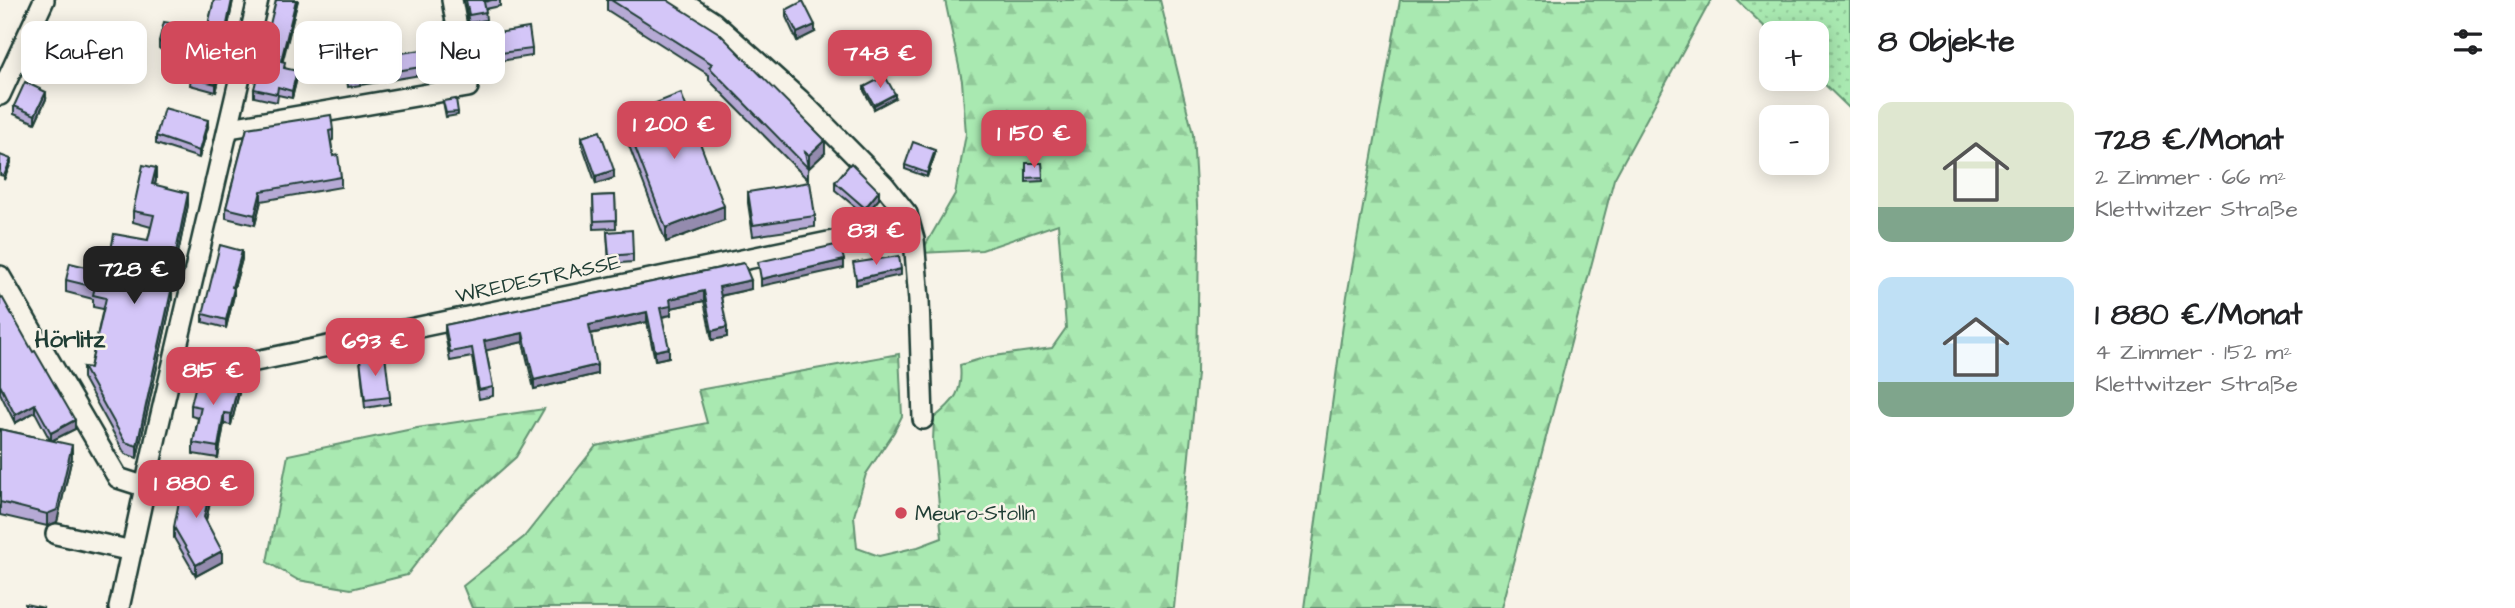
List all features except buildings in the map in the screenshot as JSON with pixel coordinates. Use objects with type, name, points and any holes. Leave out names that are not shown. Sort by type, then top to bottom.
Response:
[{"type":"street","points":[[0,95],[44,0]]},
{"type":"street","points":[[119,608],[258,0]]},
{"type":"street","points":[[230,128],[468,87],[452,0]]},
{"type":"street","points":[[679,0],[713,22],[799,99],[884,185],[907,214],[914,239],[919,300],[922,419]]},
{"type":"street","name":"WREDESTRASSE","points":[[173,367],[208,371],[791,250],[886,230],[907,214]]},
{"type":"street","points":[[0,276],[118,478],[146,487]]},
{"type":"street","points":[[56,534],[132,551]]},
{"type":"green space","points":[[945,0],[1160,0],[1193,134],[1199,240],[1197,374],[1174,608],[472,608],[463,586],[524,537],[596,446],[707,423],[698,390],[899,354],[902,416],[866,474],[854,516],[857,548],[879,556],[942,538],[933,441],[934,418],[959,389],[960,365],[987,357],[1052,348],[1066,328],[1058,224],[982,250],[921,253],[955,194],[966,134],[962,81]]},
{"type":"green space","points":[[1400,0],[1711,0],[1614,179],[1501,608],[1304,608],[1347,296]]},
{"type":"green space","points":[[1737,0],[1850,0],[1850,109],[1829,89],[1829,21],[1759,21]]},
{"type":"green space","points":[[544,409],[516,457],[459,508],[407,575],[351,589],[298,580],[267,562],[288,455],[417,428]]},
{"type":"place","name":"Meuro-Stolln","points":[[901,513]]},
{"type":"district","name":"Hörlitz","points":[[70,340]]}]
